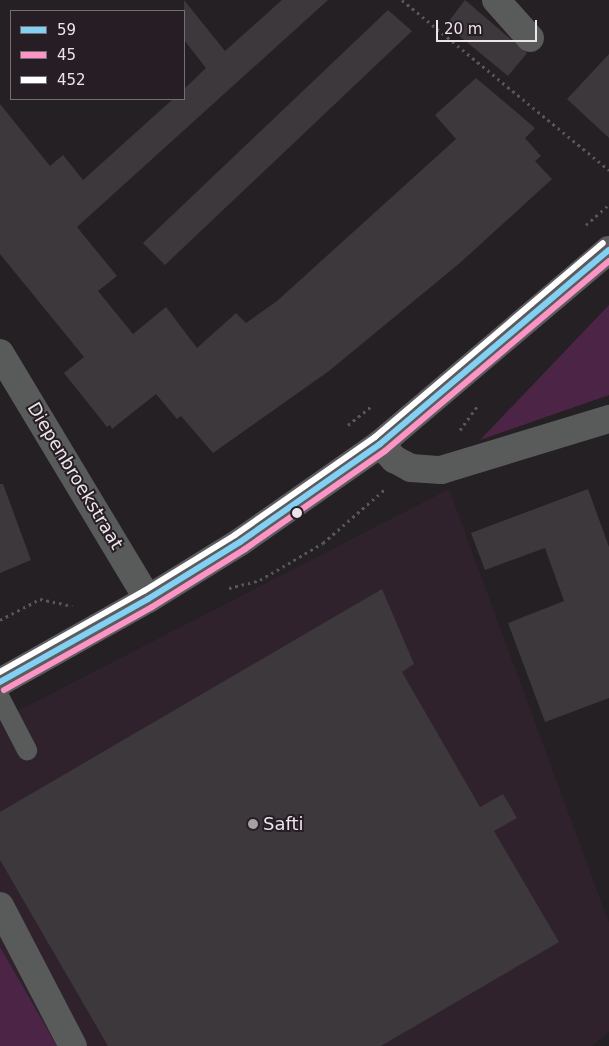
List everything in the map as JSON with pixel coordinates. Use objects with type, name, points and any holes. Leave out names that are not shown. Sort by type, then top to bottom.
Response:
[{"type":"main road","points":[[0,682],[148,599],[240,542],[380,444],[609,250]]},
{"type":"street","points":[[496,0],[530,38]]},
{"type":"street","name":"Diepenbroekstraat","points":[[0,353],[148,599]]},
{"type":"street","points":[[380,444],[394,459],[410,468],[441,470],[609,419]]},
{"type":"street","points":[[0,906],[74,1046]]},
{"type":"lane","points":[[0,698],[27,750]]},
{"type":"path","points":[[402,0],[609,170]]},
{"type":"path","points":[[580,230],[609,204]]},
{"type":"path","points":[[344,428],[375,404]]},
{"type":"path","points":[[0,620],[40,599],[78,607]]},
{"type":"shaded area","points":[[609,305],[609,395],[480,440]]},
{"type":"shaded area","name":"Safti","points":[[449,489],[609,923],[609,1032],[592,1046],[57,1046],[0,947],[0,720]]},
{"type":"shaded area","points":[[0,947],[57,1046],[0,1046]]},
{"type":"building","points":[[184,0],[225,51],[282,0],[328,0],[77,227],[117,276],[98,291],[133,334],[166,307],[197,348],[236,313],[246,323],[277,301],[456,139],[435,115],[476,78],[535,128],[525,138],[541,156],[535,161],[552,179],[461,262],[329,371],[213,453],[181,416],[177,419],[156,394],[112,429],[110,425],[107,427],[64,373],[84,357],[0,254],[0,104],[50,166],[63,155],[83,180],[172,100],[185,100],[185,88],[206,68],[185,41]]},
{"type":"building","points":[[465,0],[527,53],[508,76],[446,25]]},
{"type":"building","points":[[388,10],[412,31],[165,265],[143,243]]},
{"type":"building","points":[[609,54],[609,138],[567,99]]},
{"type":"building","points":[[0,484],[3,484],[31,560],[0,573]]},
{"type":"building","points":[[588,489],[609,547],[609,698],[545,722],[508,623],[564,601],[545,548],[485,570],[471,533]]},
{"type":"building","name":"Safti","points":[[382,589],[414,664],[402,672],[480,807],[503,794],[517,818],[494,831],[559,942],[381,1046],[108,1046],[0,860],[0,812]]},
{"type":"transit line","name":"452","points":[[0,672],[144,591],[235,535],[375,437],[603,243]]},
{"type":"transit line","name":"59","points":[[0,682],[148,599],[240,542],[380,444],[609,250]]},
{"type":"transit line","name":"45","points":[[4,690],[152,607],[245,549],[385,451],[609,261]]},
{"type":"place","name":"Safti","points":[[253,824]]}]
